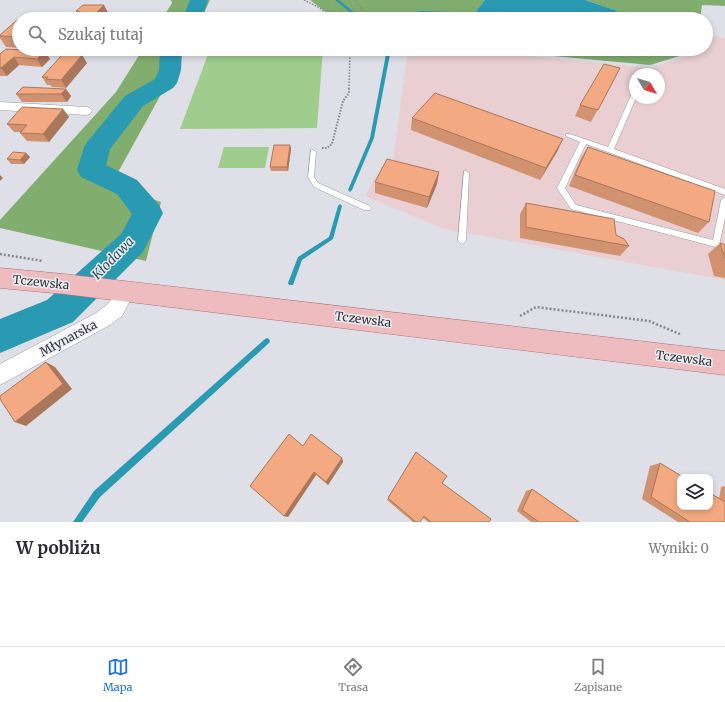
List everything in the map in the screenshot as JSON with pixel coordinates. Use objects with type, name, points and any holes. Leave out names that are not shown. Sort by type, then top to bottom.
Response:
[{"type":"main road","name":"Tczewska","points":[[0,278],[117,290],[725,363]]},
{"type":"street","points":[[0,106],[86,111]]},
{"type":"street","name":"Młynarska","points":[[0,375],[104,319],[115,310],[117,290]]},
{"type":"lane","points":[[610,150],[630,104]]},
{"type":"lane","points":[[568,135],[725,192]]},
{"type":"lane","points":[[584,141],[561,188],[574,207],[716,244],[725,200]]},
{"type":"lane","points":[[312,152],[311,177],[316,185],[367,208]]},
{"type":"lane","points":[[462,241],[466,173]]},
{"type":"path","points":[[304,0],[320,8],[324,12]]},
{"type":"path","points":[[355,0],[362,11]]},
{"type":"path","points":[[312,152],[312,148],[327,148],[332,144],[343,101],[349,93],[350,56]]},
{"type":"path","points":[[0,254],[48,262]]},
{"type":"path","points":[[520,316],[536,307],[648,321],[684,336]]},
{"type":"shaded area","points":[[713,36],[725,38],[725,280],[444,229],[365,196],[381,167],[392,168],[407,56],[529,56],[650,68],[688,56],[713,56]]},
{"type":"green space","points":[[171,0],[210,0],[204,12],[166,12],[172,3]]},
{"type":"green space","points":[[310,0],[485,0],[476,11],[477,12],[326,12]]},
{"type":"green space","points":[[585,0],[725,0],[725,6],[702,5],[701,12],[619,12]]},
{"type":"green space","points":[[139,56],[182,56],[111,185],[161,202],[146,261],[0,228],[0,220],[116,92]]},
{"type":"green space","points":[[207,56],[322,56],[317,128],[180,129]]},
{"type":"green space","points":[[554,56],[680,56],[650,65]]},
{"type":"green space","points":[[224,147],[269,147],[265,168],[218,168]]},
{"type":"water","points":[[485,0],[585,0],[619,12],[477,12],[476,11]]},
{"type":"building","points":[[83,5],[104,5],[97,12],[76,11]]},
{"type":"building","points":[[12,24],[12,37],[0,35]]},
{"type":"building","points":[[6,49],[12,49],[12,56],[40,56],[37,59],[14,57],[0,68],[0,54]]},
{"type":"building","points":[[61,56],[81,56],[61,80],[46,79],[48,77],[42,77]]},
{"type":"building","points":[[604,64],[620,68],[598,110],[580,105]]},
{"type":"building","points":[[23,87],[66,89],[61,94],[16,94]]},
{"type":"building","points":[[435,93],[563,139],[546,168],[412,118]]},
{"type":"building","points":[[22,107],[63,109],[43,134],[20,133],[27,125],[7,124]]},
{"type":"building","points":[[274,145],[290,145],[287,167],[270,167]]},
{"type":"building","points":[[588,147],[715,191],[709,222],[575,175]]},
{"type":"building","points":[[13,152],[26,153],[20,160],[7,159]]},
{"type":"building","points":[[387,159],[439,172],[429,197],[375,182]]},
{"type":"building","points":[[526,203],[614,219],[616,235],[624,239],[629,246],[526,227]]},
{"type":"building","points":[[720,243],[725,245],[725,258]]},
{"type":"building","points":[[46,362],[63,384],[15,422],[0,399],[0,396]]},
{"type":"building","points":[[289,434],[303,446],[311,434],[342,458],[326,482],[314,472],[284,516],[250,486]]},
{"type":"building","points":[[416,452],[447,476],[442,483],[491,519],[489,522],[431,522],[424,516],[420,522],[416,522],[388,498]]},
{"type":"building","points":[[660,463],[678,474],[677,510],[713,510],[713,495],[725,502],[725,522],[690,522],[651,497]]},
{"type":"building","points":[[532,489],[579,522],[539,522],[522,510]]},
{"type":"waterway","name":"Kłodawa","points":[[195,12],[199,0]]},
{"type":"waterway","name":"Kłodawa","points":[[337,0],[352,12]]},
{"type":"waterway","name":"Kłodawa","points":[[0,336],[60,311],[132,243],[148,213],[127,187],[91,170],[97,147],[134,101],[165,83],[170,70],[171,56]]},
{"type":"waterway","name":"Kłodawa","points":[[350,190],[372,138],[388,56]]},
{"type":"waterway","name":"Kłodawa","points":[[291,283],[300,259],[331,238],[340,206]]},
{"type":"waterway","name":"Kłodawa","points":[[77,522],[97,494],[267,341]]}]
